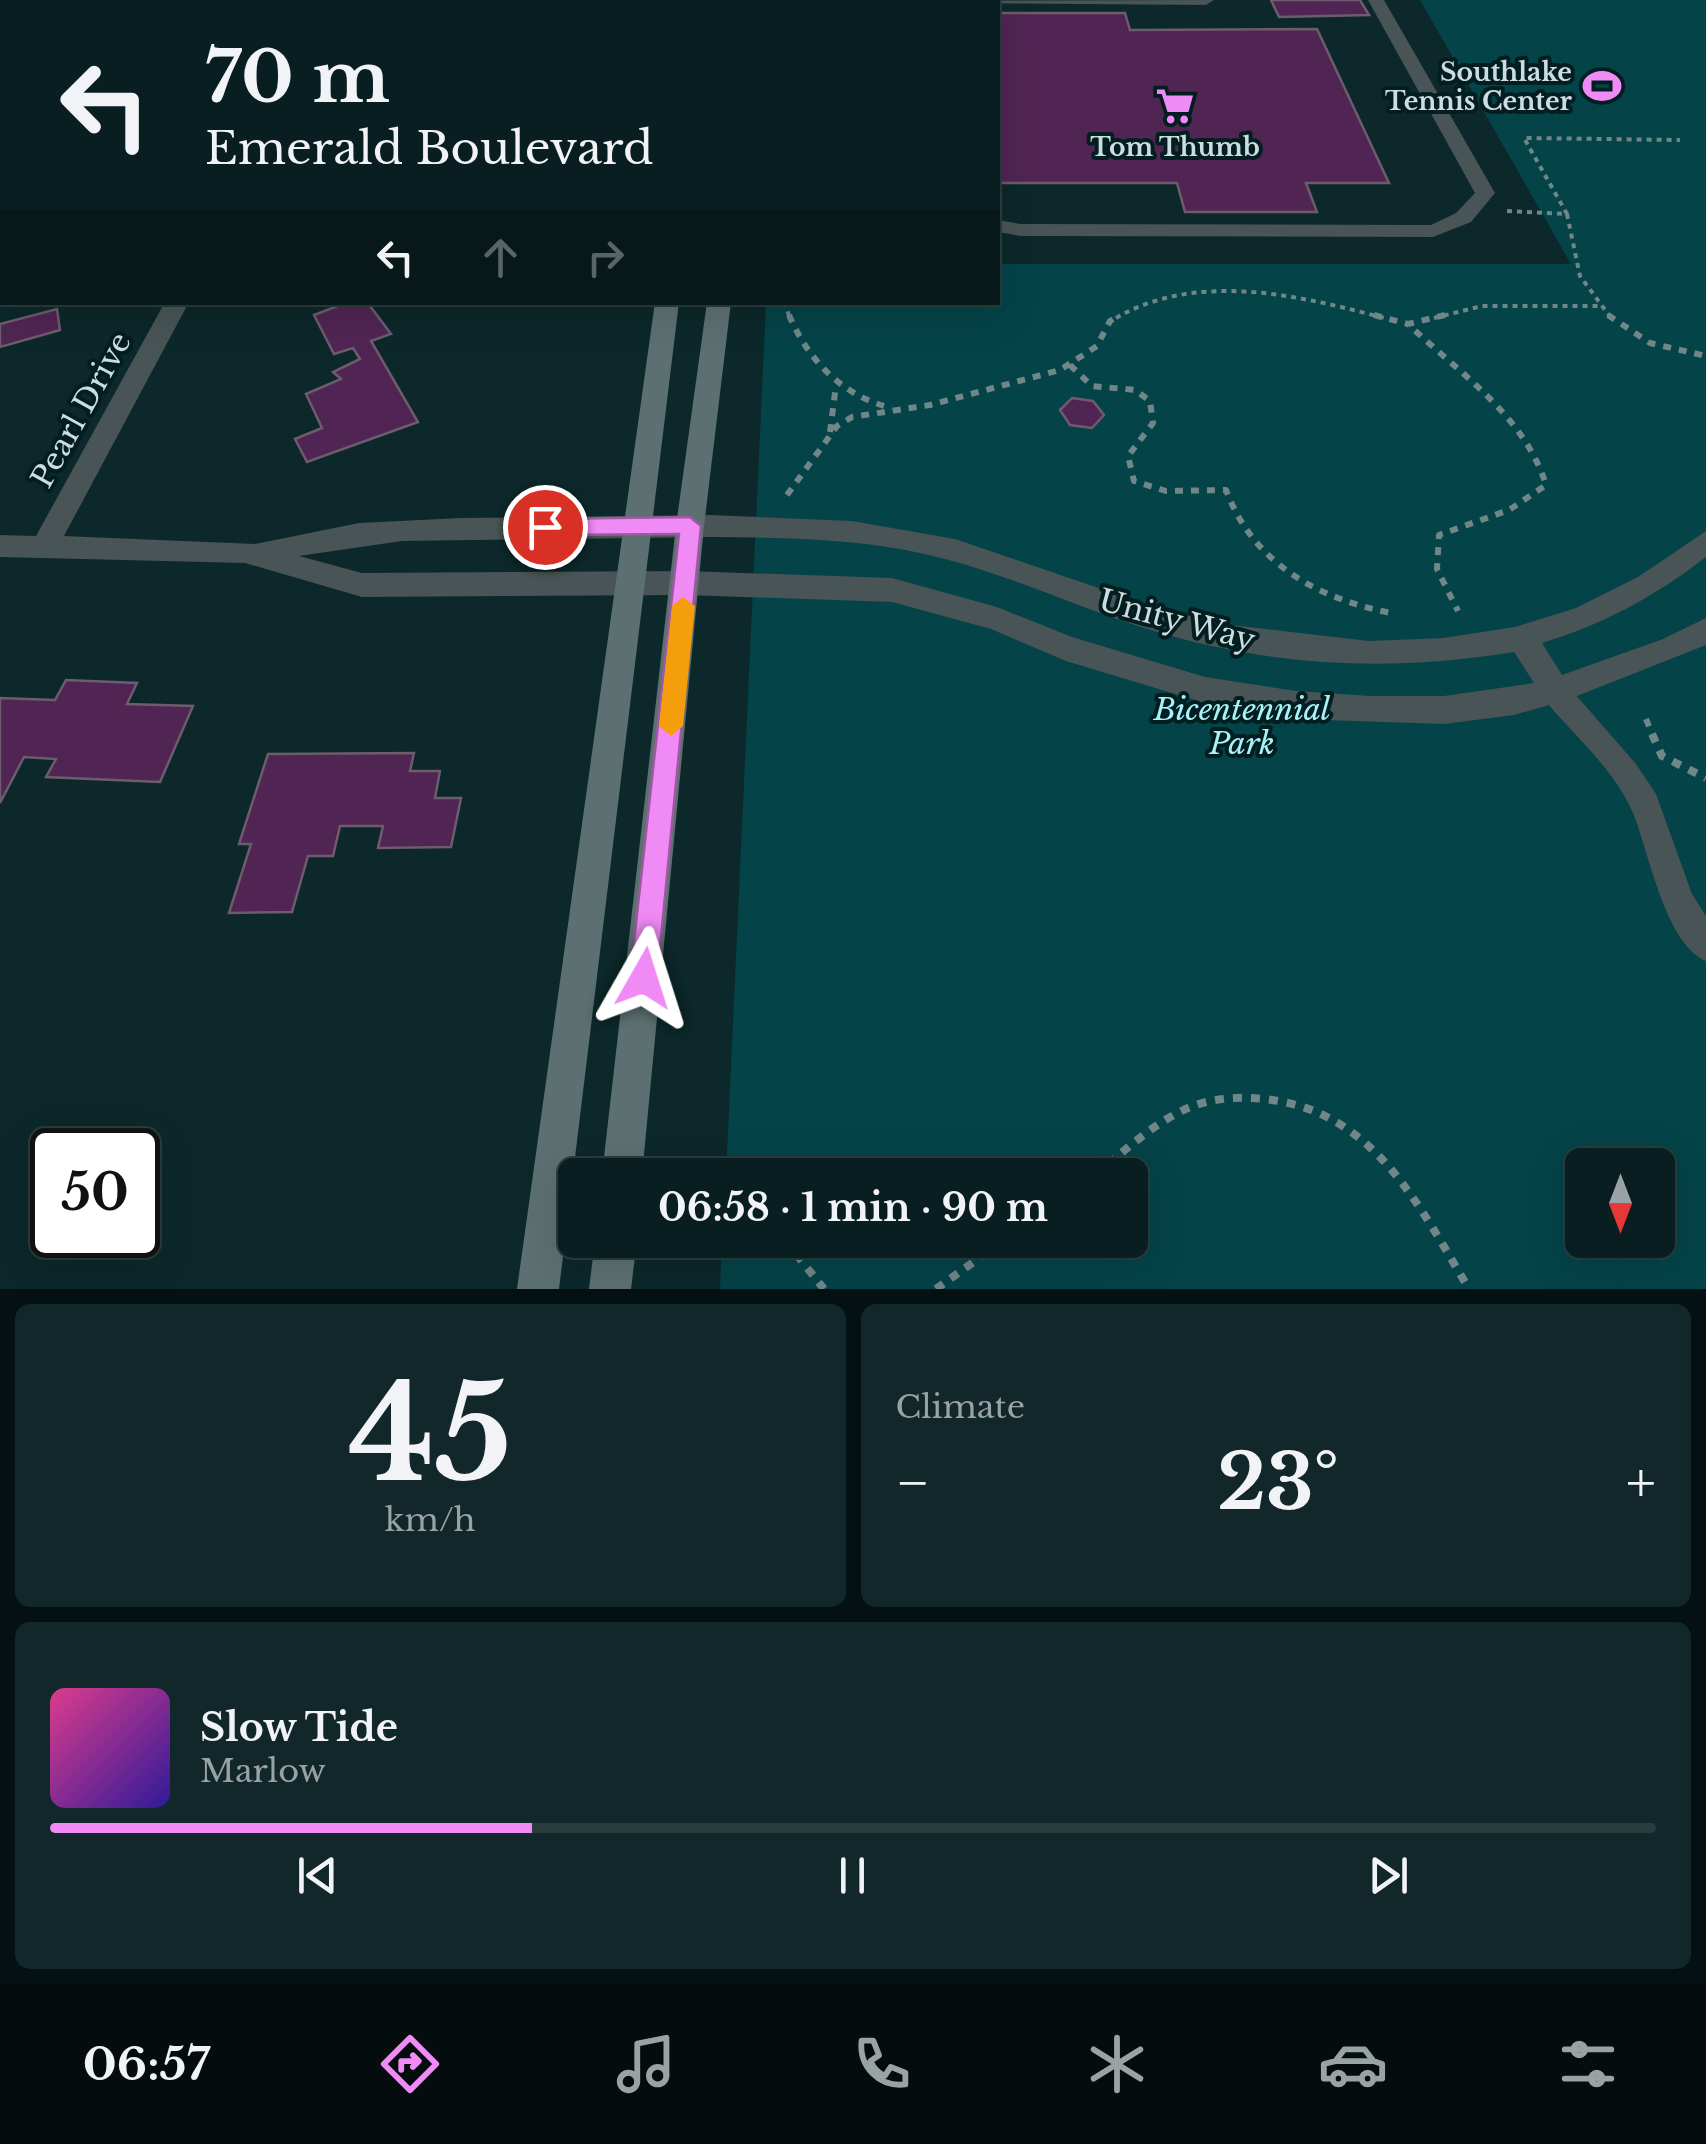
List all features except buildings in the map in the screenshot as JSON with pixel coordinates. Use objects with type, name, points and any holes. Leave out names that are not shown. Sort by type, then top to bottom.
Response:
[{"type":"main road","points":[[538,1289],[667,305]]},
{"type":"main road","points":[[624,1158],[690,526],[718,305]]},
{"type":"main road","points":[[610,1289],[614,1258]]},
{"type":"street","name":"Pearl Drive","points":[[43,549],[175,305]]},
{"type":"street","name":"Unity Way","points":[[253,555],[369,532],[690,526],[884,535],[938,544],[1154,619],[1281,646],[1411,651],[1482,648],[1522,640],[1630,598],[1706,542]]},
{"type":"street","points":[[0,546],[253,555]]},
{"type":"street","name":"Unity Way","points":[[253,555],[362,585],[686,583],[892,590],[997,619],[1133,670],[1205,690],[1296,705],[1444,710],[1557,693],[1674,648],[1706,630]]},
{"type":"street","points":[[1522,640],[1557,693]]},
{"type":"lane","points":[[921,0],[1206,0]]},
{"type":"lane","points":[[1000,226],[1020,230],[1432,230],[1457,223],[1476,210],[1486,193],[1376,0]]},
{"type":"lane","points":[[1557,693],[1626,774],[1645,804],[1679,902],[1706,945]]},
{"type":"path","points":[[1680,140],[1524,138],[1566,214],[1580,276],[1598,306],[1654,346],[1672,354],[1706,356]]},
{"type":"path","points":[[1476,210],[1566,214]]},
{"type":"path","points":[[784,508],[788,490],[830,434],[852,417],[1034,379],[1070,366],[1097,346],[1103,330],[1127,308],[1203,292],[1284,296],[1408,324],[1482,306],[1598,306]]},
{"type":"path","points":[[786,305],[836,384],[871,405],[905,408]]},
{"type":"path","points":[[1408,324],[1537,452],[1546,485],[1510,512],[1439,535],[1433,552],[1440,582],[1460,610],[1446,612]]},
{"type":"path","points":[[1070,366],[1092,386],[1134,390],[1150,401],[1153,423],[1128,456],[1134,481],[1144,488],[1226,490],[1246,538],[1277,569],[1329,592],[1404,614]]},
{"type":"path","points":[[830,434],[836,384]]},
{"type":"path","points":[[1646,719],[1662,756],[1706,778]]},
{"type":"path","points":[[1117,1158],[1185,1109],[1212,1100],[1249,1098],[1324,1112],[1360,1139],[1394,1176],[1431,1224],[1469,1289]]},
{"type":"path","points":[[799,1258],[824,1289]]},
{"type":"path","points":[[936,1289],[979,1258]]},
{"type":"green space","name":"Bicentennial Park","points":[[1420,0],[1706,0],[1706,1289],[720,1289],[721,1258],[1148,1258],[1148,1158],[727,1158],[766,305],[1000,305],[1000,264],[1571,264]]},
{"type":"slow traffic","points":[[671,726],[683,606]]},
{"type":"place","name":"Southlake Tennis Center","points":[[1602,86]]},
{"type":"place","name":"Tom Thumb","points":[[1175,106]]},
{"type":"route","points":[[545,527],[690,526],[644,978]]}]
